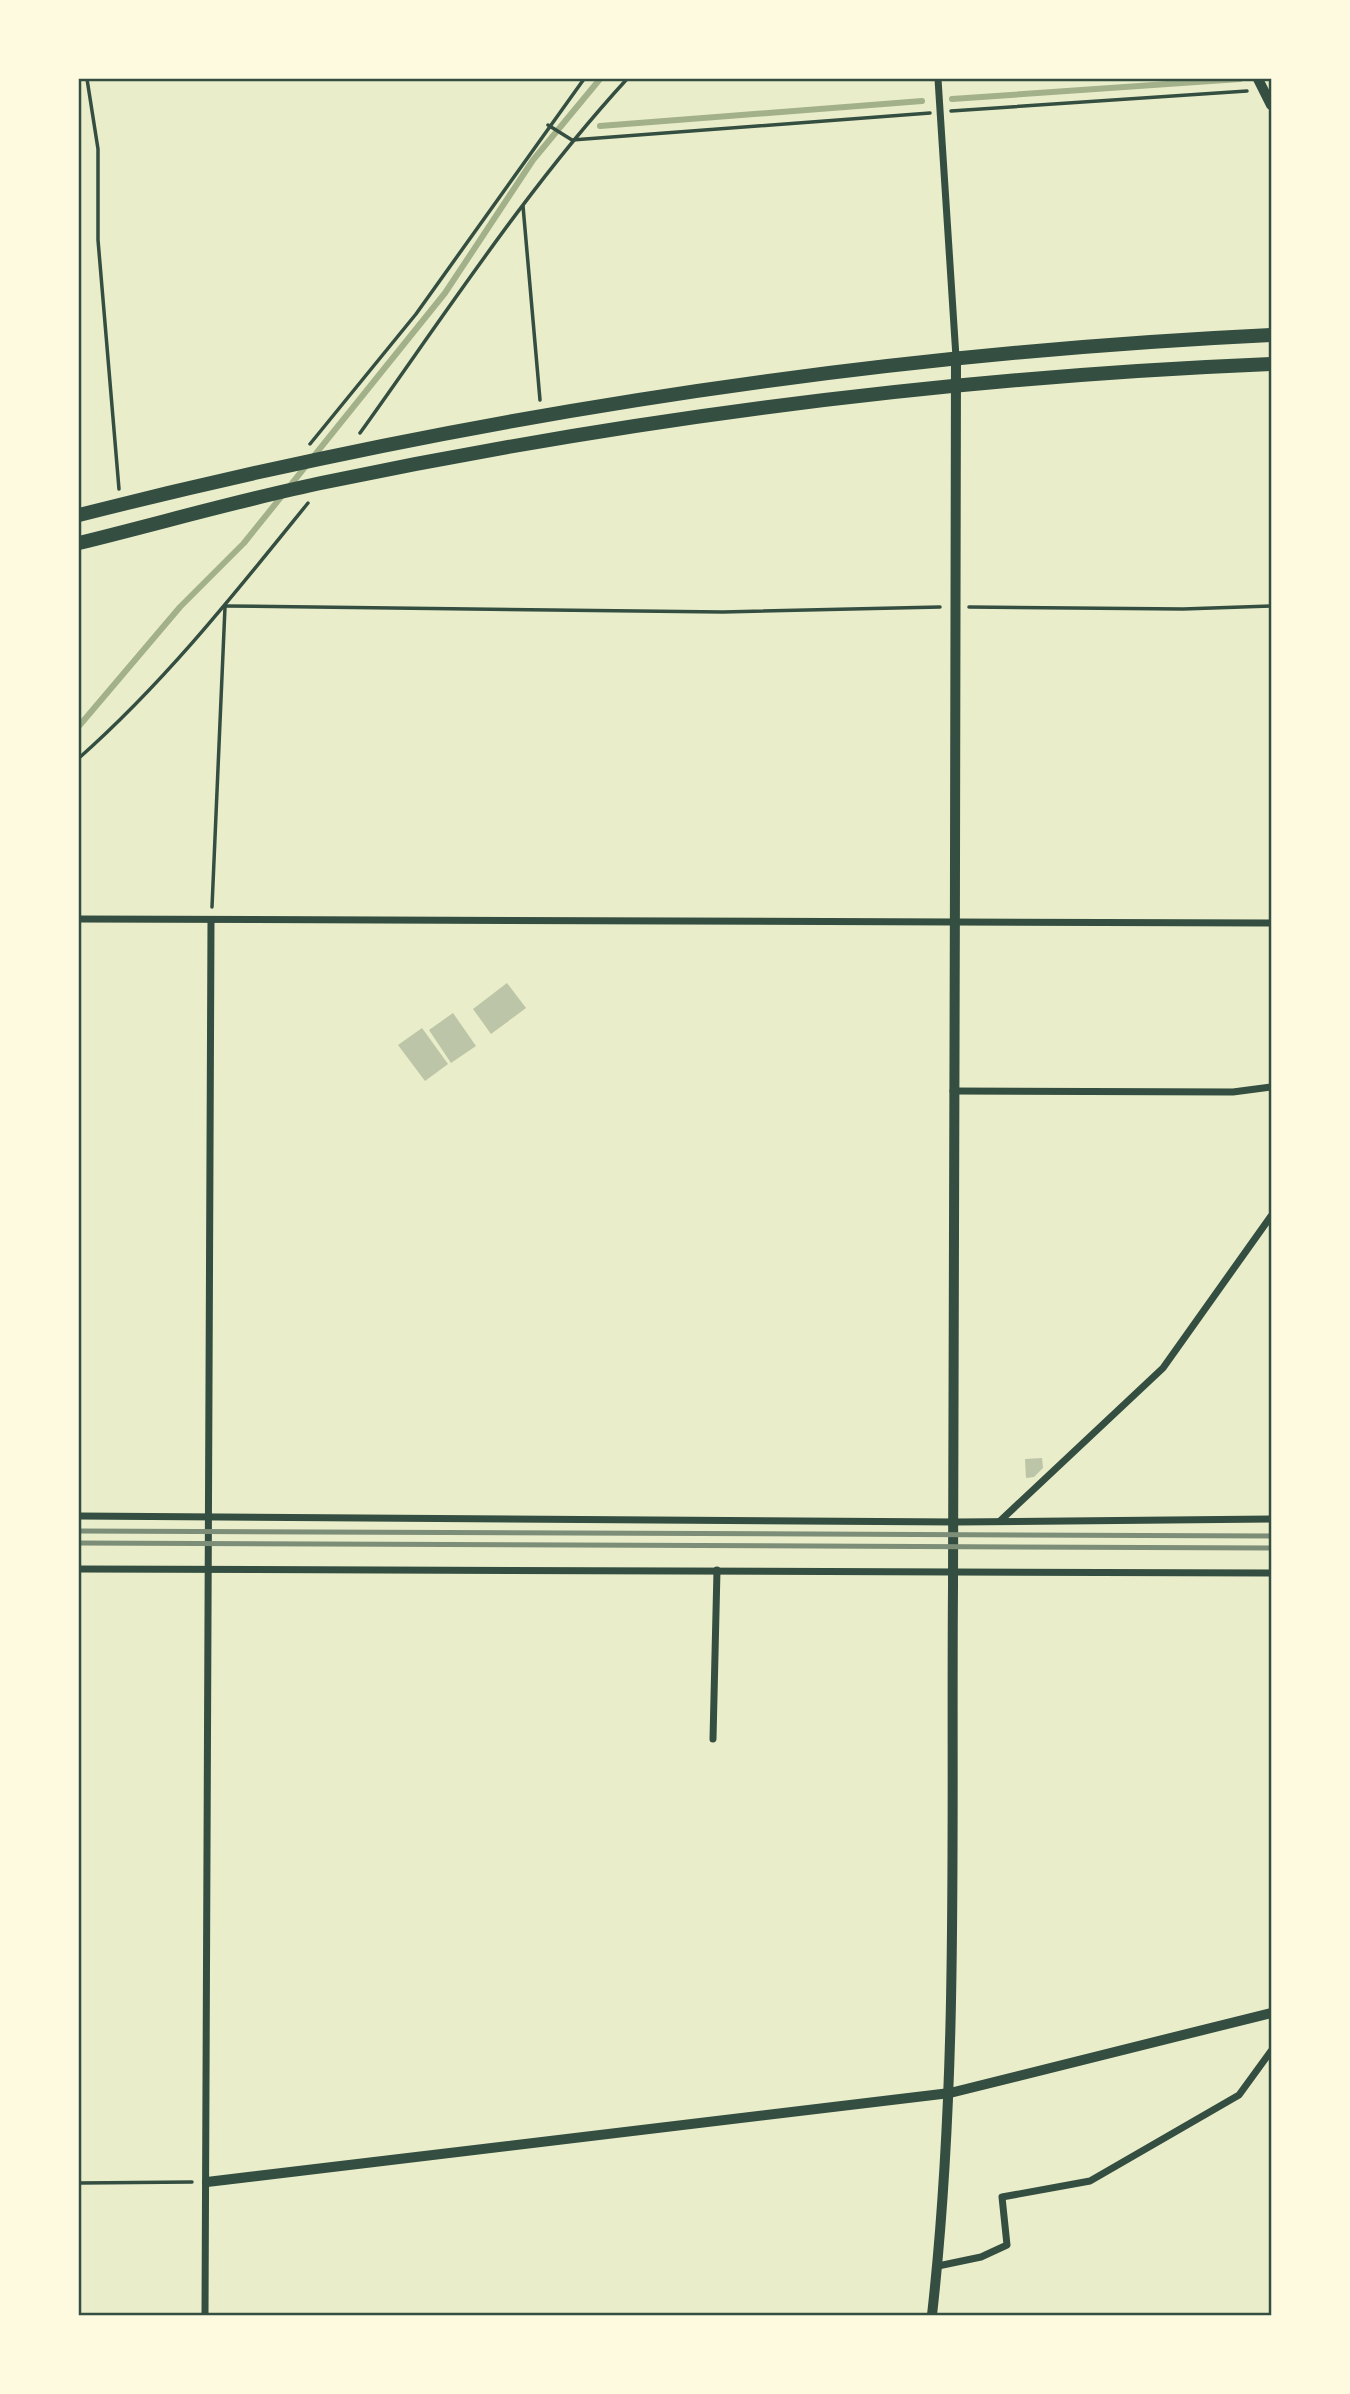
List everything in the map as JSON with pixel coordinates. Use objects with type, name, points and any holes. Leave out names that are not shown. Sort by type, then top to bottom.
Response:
[{"type":"highway","points":[[79,515],[338,456],[541,416],[773,379],[956,357],[1271,335]]},
{"type":"highway","points":[[79,543],[325,482],[615,429],[777,404],[956,384],[1271,364]]},
{"type":"street","points":[[932,2315],[950,2093],[953,1571],[956,1522],[953,1091],[956,357],[938,79]]},
{"type":"street","points":[[1258,79],[1267,88],[1271,105]]},
{"type":"street","points":[[79,919],[1271,923]]},
{"type":"street","points":[[205,2315],[211,920]]},
{"type":"street","points":[[953,1091],[1233,1091],[1271,1087]]},
{"type":"street","points":[[1000,1521],[1163,1368],[1271,1216]]},
{"type":"street","points":[[79,1516],[956,1522],[1271,1519]]},
{"type":"street","points":[[79,1569],[1271,1573]]},
{"type":"street","points":[[713,1739],[717,1570]]},
{"type":"street","points":[[207,2182],[950,2093],[1271,2014]]},
{"type":"street","points":[[938,2266],[981,2257],[1007,2245],[1002,2197],[1090,2182],[1239,2095],[1271,2051]]},
{"type":"path","points":[[87,79],[98,149],[98,240],[119,505]]},
{"type":"path","points":[[292,467],[416,314],[584,79]]},
{"type":"path","points":[[338,456],[572,140],[627,79]]},
{"type":"path","points":[[550,127],[572,140],[1267,88]]},
{"type":"path","points":[[523,204],[541,416]]},
{"type":"path","points":[[79,758],[125,717],[225,606],[325,482]]},
{"type":"path","points":[[225,606],[723,612],[955,607],[1183,609],[1271,606]]},
{"type":"path","points":[[211,920],[225,606]]},
{"type":"path","points":[[79,2183],[207,2182]]},
{"type":"building","points":[[507,983],[526,1008],[491,1034],[473,1009]]},
{"type":"building","points":[[453,1013],[476,1046],[451,1063],[429,1030]]},
{"type":"building","points":[[422,1028],[448,1064],[425,1081],[398,1045]]},
{"type":"building","points":[[1042,1458],[1043,1468],[1034,1477],[1026,1478],[1025,1459]]},
{"type":"waterway","points":[[79,726],[180,607],[244,543],[445,293],[533,160],[600,79]]},
{"type":"waterway","points":[[952,99],[1240,79]]},
{"type":"waterway","points":[[600,126],[922,101]]},
{"type":"railway","points":[[79,1531],[1271,1536]]},
{"type":"railway","points":[[79,1543],[1271,1548]]}]
